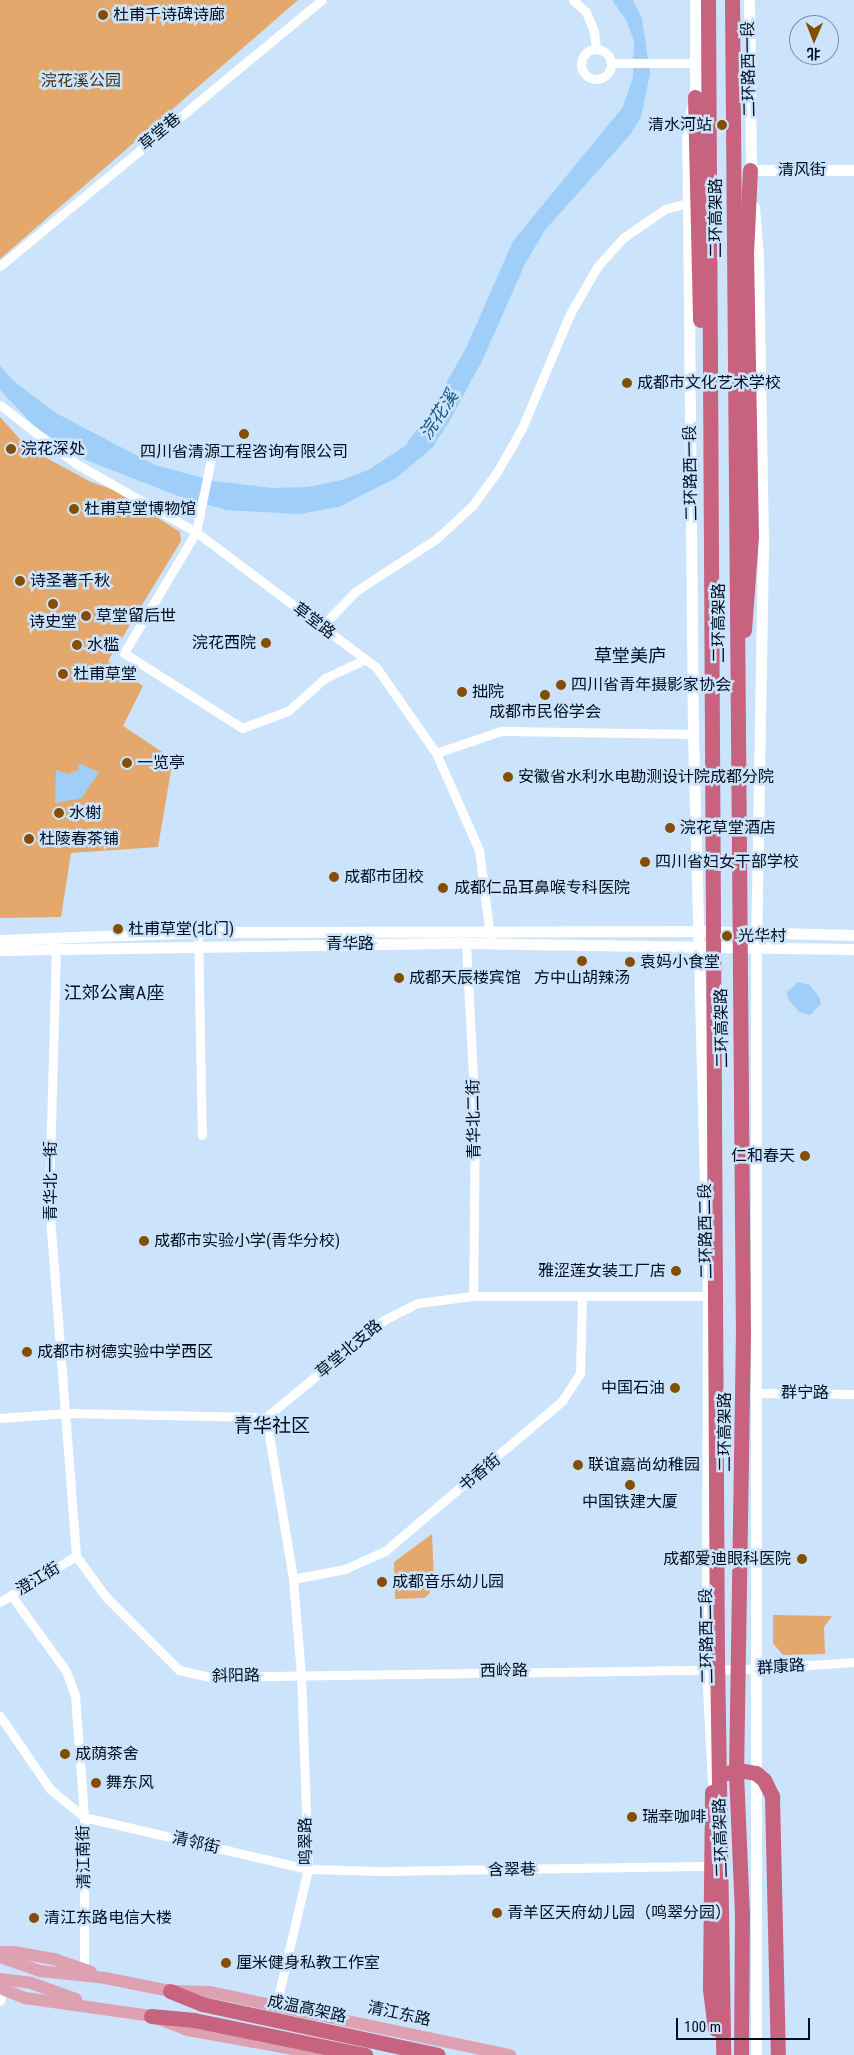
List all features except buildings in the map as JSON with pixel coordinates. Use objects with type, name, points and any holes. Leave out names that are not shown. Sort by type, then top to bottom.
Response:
[{"type":"highway","name":"二环高架路","points":[[708,0],[717,1655],[723,2055]]},
{"type":"highway","name":"二环高架路","points":[[732,0],[743,1349],[736,1772],[742,1914],[742,2055]]},
{"type":"highway","points":[[695,97],[704,563],[712,659]]},
{"type":"highway","points":[[737,673],[747,610],[751,537],[746,254],[750,170]]},
{"type":"highway","points":[[719,2055],[710,1989],[710,1798],[723,1776],[740,1770],[756,1772],[764,1780],[772,1796],[778,2055]]},
{"type":"highway","name":"成温高架路","points":[[170,1991],[202,2004],[365,2055]]},
{"type":"highway","name":"成温高架路","points":[[151,2016],[194,2020],[329,2045],[438,2055]]},
{"type":"main road","name":"二环路西一段","points":[[695,0],[695,97],[688,126],[688,203],[694,734],[700,946]]},
{"type":"main road","name":"二环路西一段","points":[[749,0],[750,170],[758,256],[763,550],[756,947]]},
{"type":"main road","name":"清风街","points":[[750,170],[854,170]]},
{"type":"main road","name":"青华路","points":[[0,940],[199,938],[490,931],[700,931],[854,935]]},
{"type":"main road","name":"青华路","points":[[0,950],[199,938],[854,949]]},
{"type":"main road","name":"二环路西二段","points":[[700,946],[708,1296],[707,1669],[717,1866],[719,2055]]},
{"type":"main road","points":[[756,947],[756,2055]]},
{"type":"main road","name":"清江东路","points":[[0,1952],[54,1959],[105,1978]]},
{"type":"main road","name":"清江东路","points":[[0,1957],[40,1971],[105,1978],[170,1991],[210,1992],[510,2055]]},
{"type":"main road","points":[[1,1989],[26,1998],[151,2016]]},
{"type":"street","name":"草堂巷","points":[[0,266],[322,0]]},
{"type":"street","points":[[574,0],[586,12],[594,32],[596,49]]},
{"type":"street","points":[[596,49],[607,54],[611,63],[609,72],[602,78],[592,78],[585,73],[582,60],[588,51],[596,49]]},
{"type":"street","points":[[611,63],[695,63]]},
{"type":"street","points":[[322,626],[356,591],[436,539],[472,506],[522,428],[570,314],[596,267],[623,238],[664,209],[688,203]]},
{"type":"street","name":"草堂路","points":[[0,405],[75,464],[196,532],[376,667],[436,753],[478,850],[491,943]]},
{"type":"street","points":[[212,454],[196,532],[124,653],[242,728],[288,711],[325,678],[366,659]]},
{"type":"street","points":[[436,753],[501,731],[694,734]]},
{"type":"street","points":[[199,938],[202,1135]]},
{"type":"street","name":"青华北二街","points":[[466,943],[475,1117],[473,1296]]},
{"type":"street","name":"青华北一街","points":[[56,947],[49,1204],[68,1413]]},
{"type":"street","name":"草堂北支路","points":[[266,1417],[400,1310],[433,1299],[473,1296],[708,1296]]},
{"type":"street","name":"书香街","points":[[293,1579],[345,1568],[384,1551],[562,1401],[580,1373],[582,1296]]},
{"type":"street","name":"群宁路","points":[[757,1393],[854,1394]]},
{"type":"street","points":[[68,1413],[76,1556]]},
{"type":"street","points":[[0,1418],[68,1413],[266,1417],[293,1579],[301,1674]]},
{"type":"street","name":"澄江街","points":[[0,1602],[76,1556]]},
{"type":"street","name":"斜阳路","points":[[76,1556],[106,1597],[179,1670],[210,1678],[301,1674]]},
{"type":"street","points":[[11,1595],[66,1671],[75,1696],[84,1817]]},
{"type":"street","name":"群康路","points":[[707,1669],[755,1669],[854,1662]]},
{"type":"street","name":"西岭路","points":[[301,1674],[707,1669]]},
{"type":"street","name":"鸣翠路","points":[[276,2005],[308,1869],[301,1674]]},
{"type":"street","name":"清江南街","points":[[0,1716],[50,1789],[84,1817],[84,1969]]},
{"type":"street","name":"清邻街","points":[[84,1817],[308,1869]]},
{"type":"street","name":"含翠巷","points":[[308,1869],[382,1871],[717,1866]]},
{"type":"green space","name":"浣花溪公园","points":[[0,0],[298,0],[0,259]]},
{"type":"green space","name":"杜甫草堂","points":[[0,417],[28,448],[91,482],[114,490],[180,532],[181,541],[108,661],[143,686],[123,726],[173,759],[158,847],[71,853],[61,917],[0,918]]},
{"type":"green space","points":[[432,1534],[434,1579],[429,1594],[424,1598],[395,1599],[394,1562]]},
{"type":"green space","points":[[773,1615],[832,1616],[824,1627],[825,1654],[783,1655],[773,1643]]},
{"type":"water","name":"浣花溪","points":[[612,0],[633,0],[642,18],[650,74],[641,117],[630,135],[545,230],[525,264],[483,359],[449,422],[432,448],[396,478],[339,507],[299,514],[226,510],[178,496],[86,460],[35,427],[0,390],[0,366],[16,383],[56,413],[155,465],[214,481],[273,488],[308,487],[342,480],[368,470],[405,446],[431,410],[466,348],[513,241],[623,107],[633,77],[634,41],[626,20]]},
{"type":"water","points":[[78,763],[99,772],[82,798],[55,803],[56,770],[68,774],[79,770]]},
{"type":"water","points":[[798,982],[810,985],[820,999],[821,1004],[810,1015],[799,1012],[788,999],[787,992]]},
{"type":"place","name":"杜甫千诗碑诗廊","points":[[103,15]]},
{"type":"place","name":"清水河站","points":[[722,125]]},
{"type":"place","name":"成都市文化艺术学校","points":[[627,383]]},
{"type":"place","name":"四川省清源工程咨询有限公司","points":[[244,434]]},
{"type":"place","name":"浣花深处","points":[[11,449]]},
{"type":"place","name":"杜甫草堂博物馆","points":[[74,509]]},
{"type":"place","name":"诗圣著千秋","points":[[20,581]]},
{"type":"place","name":"诗史堂","points":[[53,604]]},
{"type":"place","name":"草堂留后世","points":[[86,616]]},
{"type":"place","name":"浣花西院","points":[[266,643]]},
{"type":"place","name":"水槛","points":[[77,645]]},
{"type":"place","name":"杜甫草堂","points":[[63,674]]},
{"type":"place","name":"四川省青年摄影家协会","points":[[561,685]]},
{"type":"place","name":"拙院","points":[[462,692]]},
{"type":"place","name":"成都市民俗学会","points":[[545,695]]},
{"type":"place","name":"一览亭","points":[[127,763]]},
{"type":"place","name":"安徽省水利水电勘测设计院成都分院","points":[[508,777]]},
{"type":"place","name":"水榭","points":[[59,813]]},
{"type":"place","name":"浣花草堂酒店","points":[[670,828]]},
{"type":"place","name":"杜陵春茶铺","points":[[29,839]]},
{"type":"place","name":"四川省妇女干部学校","points":[[645,862]]},
{"type":"place","name":"成都市团校","points":[[334,877]]},
{"type":"place","name":"成都仁品耳鼻喉专科医院","points":[[443,888]]},
{"type":"place","name":"杜甫草堂(北门)","points":[[118,929]]},
{"type":"place","name":"光华村","points":[[727,936]]},
{"type":"place","name":"方中山胡辣汤","points":[[582,961]]},
{"type":"place","name":"袁妈小食堂","points":[[630,962]]},
{"type":"place","name":"成都天辰楼宾馆","points":[[399,978]]},
{"type":"place","name":"仁和春天","points":[[805,1156]]},
{"type":"place","name":"成都市实验小学(青华分校)","points":[[144,1241]]},
{"type":"place","name":"雅涩莲女装工厂店","points":[[676,1271]]},
{"type":"place","name":"成都市树德实验中学西区","points":[[27,1352]]},
{"type":"place","name":"中国石油","points":[[675,1388]]},
{"type":"place","name":"联谊嘉尚幼稚园","points":[[578,1465]]},
{"type":"place","name":"中国铁建大厦","points":[[630,1485]]},
{"type":"place","name":"成都爱迪眼科医院","points":[[802,1559]]},
{"type":"place","name":"成都音乐幼儿园","points":[[382,1582]]},
{"type":"place","name":"成荫茶舍","points":[[65,1754]]},
{"type":"place","name":"舞东风","points":[[96,1783]]},
{"type":"place","name":"瑞幸咖啡","points":[[632,1817]]},
{"type":"place","name":"青羊区天府幼儿园（鸣翠分园）","points":[[497,1913]]},
{"type":"place","name":"清江东路电信大楼","points":[[34,1918]]},
{"type":"place","name":"厘米健身私教工作室","points":[[226,1963]]},
{"type":"district","name":"草堂美庐","points":[[630,656]]},
{"type":"district","name":"江郊公寓A座","points":[[114,993]]},
{"type":"district","name":"青华社区","points":[[272,1426]]}]
